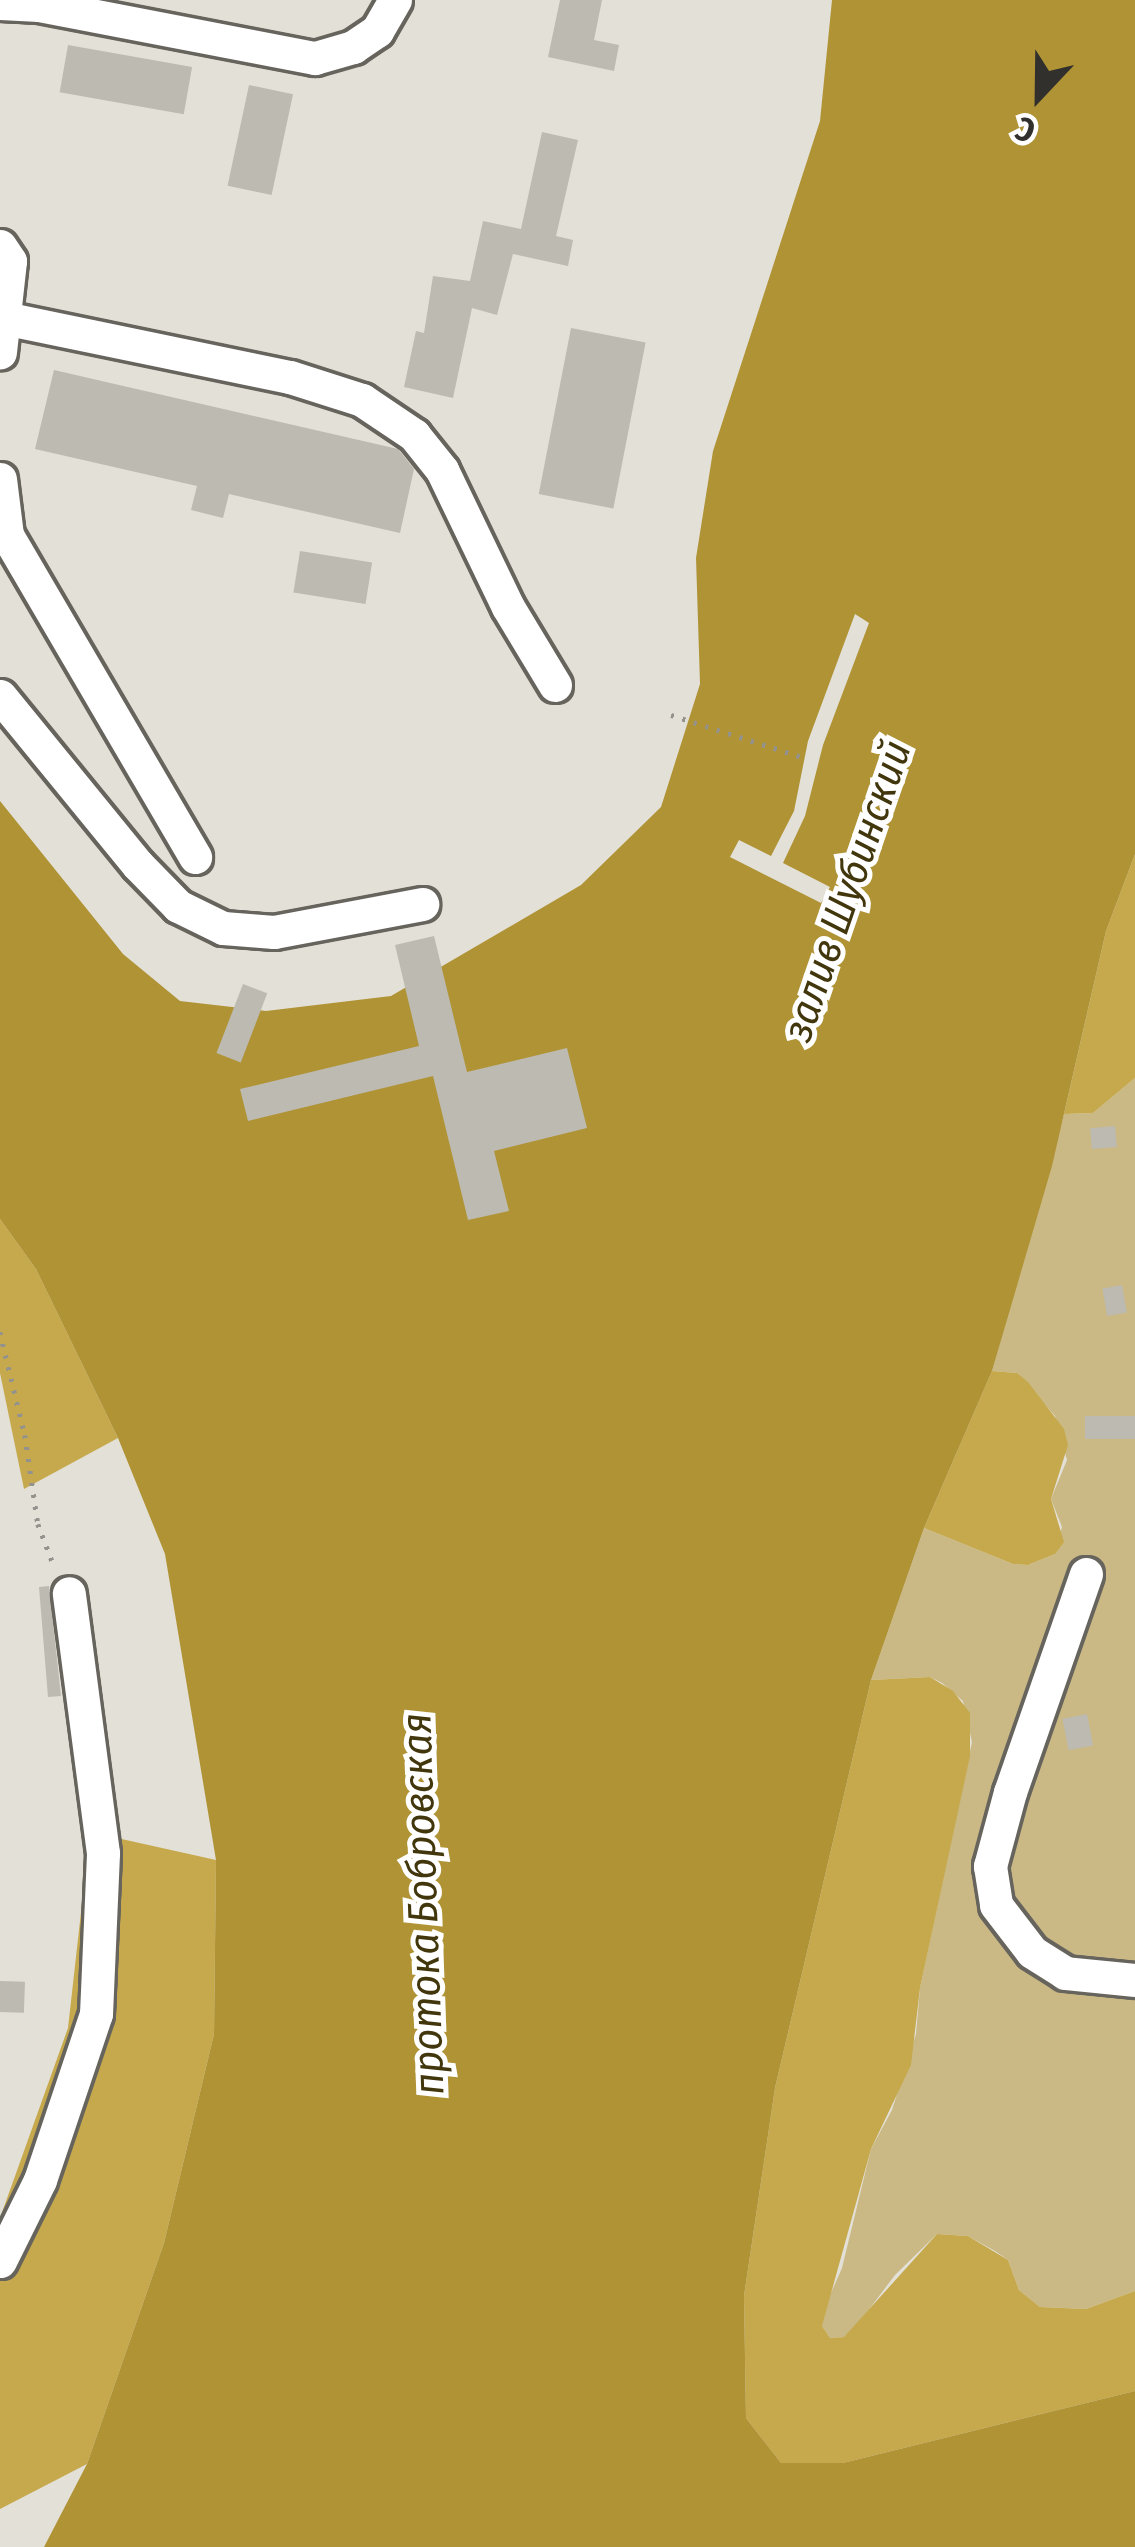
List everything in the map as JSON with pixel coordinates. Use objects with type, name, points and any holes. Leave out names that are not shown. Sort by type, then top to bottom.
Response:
[{"type":"street","points":[[0,3],[39,5],[315,58],[353,46],[376,31],[394,0]]},
{"type":"street","points":[[0,246],[10,261],[2,335],[290,377],[362,400],[414,435],[442,470],[508,608],[555,685]]},
{"type":"street","points":[[0,479],[7,535],[196,857]]},
{"type":"street","points":[[0,696],[138,865],[178,906],[223,928],[274,932],[422,904]]},
{"type":"street","points":[[1087,1574],[1010,1792],[990,1866],[996,1904],[1032,1952],[1064,1973],[1135,1980]]},
{"type":"street","points":[[0,2261],[40,2180],[96,2014],[103,1853],[69,1593]]},
{"type":"path","points":[[671,715],[805,758]]},
{"type":"path","points":[[0,1333],[25,1436],[38,1524],[69,1593]]},
{"type":"shaded area","points":[[1135,854],[1135,1078],[1093,1113],[1064,1114],[1106,931]]},
{"type":"shaded area","points":[[1135,1078],[1135,2291],[1086,2309],[1040,2307],[1019,2290],[1008,2260],[968,2236],[937,2234],[895,2275],[855,2328],[844,2337],[830,2338],[822,2326],[823,2311],[842,2268],[871,2149],[892,2110],[916,2034],[920,1988],[972,1742],[963,1701],[942,1683],[930,1677],[871,1680],[924,1528],[1013,1564],[1028,1565],[1055,1554],[1062,1527],[1051,1499],[1067,1460],[1055,1416],[1017,1373],[992,1371],[1064,1114],[1093,1113]]},
{"type":"shaded area","points":[[0,1219],[36,1269],[118,1438],[24,1489],[0,1373]]},
{"type":"shaded area","points":[[992,1371],[1017,1373],[1028,1382],[1064,1429],[1068,1445],[1051,1499],[1064,1542],[1055,1554],[1028,1565],[1013,1564],[924,1528]]},
{"type":"shaded area","points":[[930,1677],[953,1691],[970,1713],[970,1756],[920,1988],[911,2065],[871,2149],[822,2326],[830,2338],[844,2337],[937,2234],[968,2236],[1008,2260],[1019,2290],[1040,2307],[1086,2309],[1135,2291],[1135,2391],[843,2463],[781,2463],[746,2418],[744,2296],[775,2088],[871,1680]]},
{"type":"shaded area","points":[[90,1832],[216,1860],[214,2034],[164,2243],[87,2464],[0,2509],[0,2218],[68,2028]]},
{"type":"water","points":[[832,0],[1135,0],[1135,854],[1106,931],[1052,1166],[992,1371],[924,1528],[871,1680],[775,2088],[744,2296],[746,2418],[781,2463],[843,2463],[1135,2391],[1135,2547],[44,2547],[87,2464],[164,2243],[214,2034],[216,1860],[165,1554],[118,1438],[36,1269],[0,1219],[0,801],[123,954],[180,1001],[266,1011],[391,996],[581,885],[661,807],[700,684],[696,558],[713,451],[820,121]]},
{"type":"pier","points":[[855,614],[869,623],[823,745],[805,816],[783,863],[830,887],[821,903],[730,857],[739,840],[771,856],[794,811],[808,741]]},
{"type":"building","points":[[560,0],[602,0],[594,40],[619,45],[614,71],[548,57]]},
{"type":"building","points":[[68,45],[192,67],[184,114],[60,92]]},
{"type":"building","points":[[249,85],[293,94],[272,195],[228,186]]},
{"type":"building","points":[[542,132],[578,140],[556,236],[573,240],[568,266],[513,254],[497,315],[472,308],[453,398],[404,387],[416,331],[424,333],[433,276],[470,281],[483,221],[521,229]]},
{"type":"building","points":[[571,328],[646,343],[613,508],[539,494]]},
{"type":"building","points":[[54,370],[398,449],[414,469],[400,533],[229,494],[223,518],[191,510],[197,486],[35,449]]},
{"type":"building","points":[[300,551],[372,562],[366,604],[293,592]]},
{"type":"building","points":[[434,936],[467,1072],[567,1048],[587,1128],[494,1151],[509,1211],[468,1220],[433,1076],[248,1121],[240,1089],[419,1046],[395,945]]},
{"type":"building","points":[[243,984],[267,993],[241,1062],[216,1053]]},
{"type":"building","points":[[1115,1126],[1117,1147],[1092,1149],[1090,1128]]},
{"type":"building","points":[[1122,1285],[1127,1313],[1107,1316],[1102,1288]]},
{"type":"building","points":[[1085,1416],[1135,1416],[1135,1439],[1085,1439]]},
{"type":"building","points":[[49,1586],[61,1696],[48,1697],[39,1587]]},
{"type":"building","points":[[1087,1714],[1093,1745],[1069,1750],[1062,1719]]},
{"type":"building","points":[[0,1981],[25,1982],[24,2013],[0,2012]]},
{"type":"water label","name":"залив Шубинский","points":[[847,891]]},
{"type":"water label","name":"протока Бобровская","points":[[423,1904]]}]
